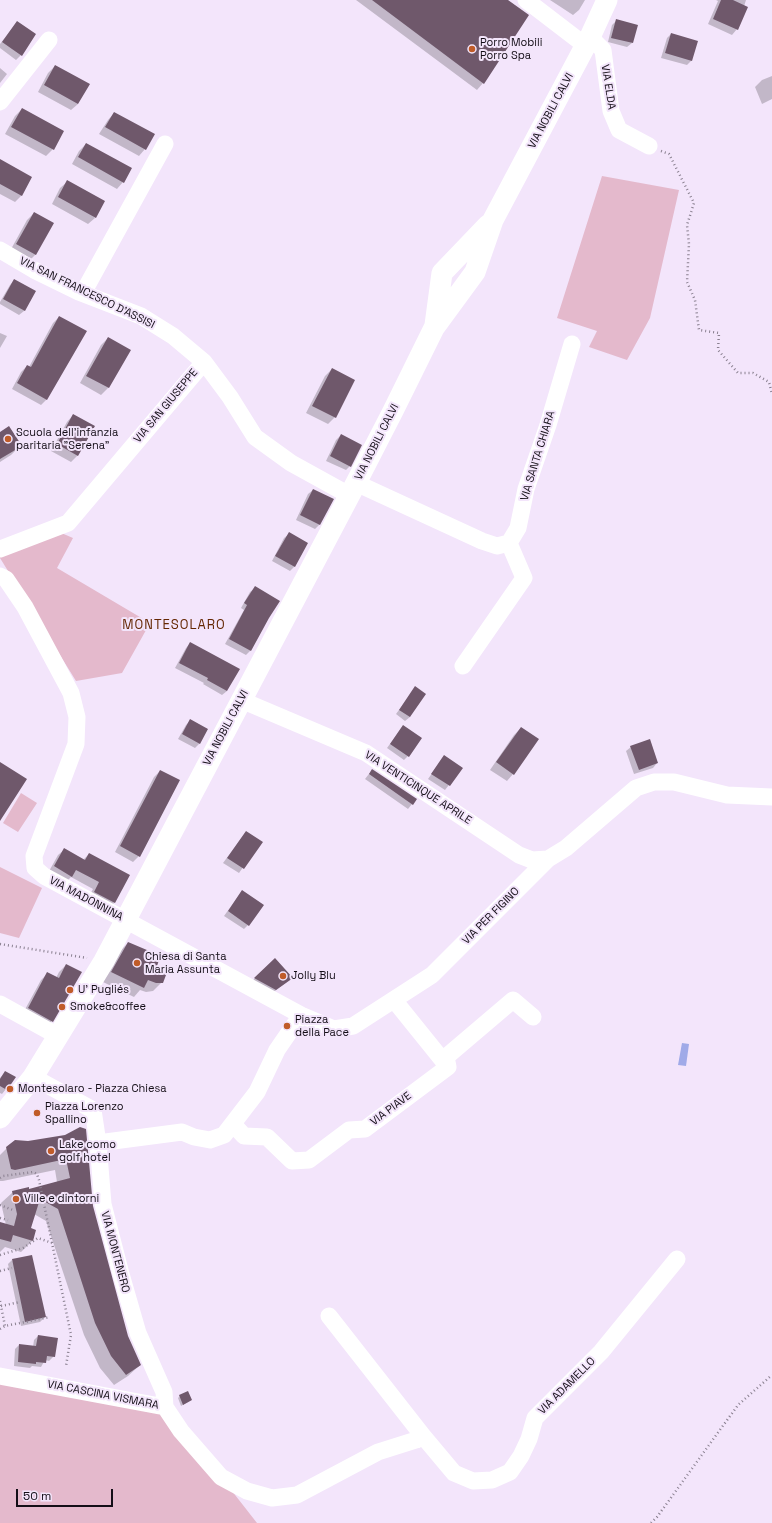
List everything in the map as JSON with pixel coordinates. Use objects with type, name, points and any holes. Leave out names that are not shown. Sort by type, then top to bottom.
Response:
[{"type":"main road","name":"VIA NOBILI CALVI","points":[[0,1118],[33,1077],[104,961],[394,411],[434,328],[475,272],[493,220],[588,42],[607,0]]},
{"type":"street","name":"VIA ELDA","points":[[526,0],[602,50],[611,111],[619,130],[649,146]]},
{"type":"street","points":[[0,102],[49,40]]},
{"type":"street","points":[[83,293],[165,144]]},
{"type":"street","name":"VIA SAN FRANCESCO D'ASSISI","points":[[0,250],[34,270],[83,293],[141,316],[173,336],[204,362],[230,397],[255,437],[291,463],[482,541],[497,546],[509,543]]},
{"type":"street","name":"VIA SANTA CHIARA","points":[[509,543],[518,528],[526,489],[548,425],[572,344]]},
{"type":"street","name":"VIA SAN GIUSEPPE","points":[[0,549],[68,524],[204,362]]},
{"type":"street","points":[[463,666],[524,578],[509,543]]},
{"type":"street","name":"VIA MADONNINA","points":[[0,576],[6,579],[25,607],[71,693],[77,718],[76,744],[34,856],[35,868],[44,876],[301,1015]]},
{"type":"street","name":"VIA VENTICINQUE APRILE","points":[[241,700],[366,753],[519,855],[532,860],[548,859]]},
{"type":"street","name":"VIA PER FIGINO","points":[[301,1015],[334,1029],[353,1026],[432,975],[548,859],[566,848],[636,788],[654,782],[674,782],[727,795],[772,797]]},
{"type":"street","points":[[394,1000],[448,1067]]},
{"type":"street","points":[[448,1067],[446,1057],[513,1000],[533,1017]]},
{"type":"street","points":[[0,1004],[58,1036]]},
{"type":"street","points":[[98,1144],[182,1132],[194,1137],[210,1140],[229,1129],[256,1092],[277,1050],[301,1015]]},
{"type":"street","name":"VIA PIAVE","points":[[229,1129],[244,1136],[267,1137],[292,1161],[309,1160],[349,1130],[365,1129],[448,1067]]},
{"type":"street","name":"VIA MONTENERO","points":[[33,1077],[92,1110],[98,1144],[103,1204],[120,1274],[138,1333],[164,1392],[165,1407]]},
{"type":"street","name":"VIA ADAMELLO","points":[[329,1316],[422,1436],[454,1473],[473,1481],[492,1480],[510,1472],[521,1456],[529,1439],[535,1418],[601,1352],[677,1259]]},
{"type":"street","name":"VIA CASCINA VISMARA","points":[[0,1376],[165,1407],[181,1431],[221,1477],[247,1491],[272,1498],[297,1495],[378,1452],[416,1440],[422,1436]]},
{"type":"path","points":[[649,146],[669,154],[694,203],[687,225],[689,244],[687,282],[695,300],[699,330],[718,333],[718,350],[738,372],[753,372],[769,382],[772,394]]},
{"type":"path","points":[[0,944],[104,961]]},
{"type":"path","points":[[0,1178],[3,1176],[33,1172],[37,1174],[71,1335],[66,1366]]},
{"type":"path","points":[[0,1205],[13,1210]]},
{"type":"path","points":[[0,1218],[8,1220]]},
{"type":"path","points":[[0,1254],[23,1248],[38,1238],[52,1243]]},
{"type":"path","points":[[0,1271],[12,1268]]},
{"type":"path","points":[[0,1301],[5,1326]]},
{"type":"path","points":[[1,1306],[20,1302]]},
{"type":"path","points":[[0,1329],[5,1326],[50,1317]]},
{"type":"path","points":[[651,1523],[657,1517],[738,1404],[772,1375]]},
{"type":"shaded area","points":[[602,176],[679,190],[650,318],[627,360],[589,347],[597,331],[557,318]]},
{"type":"shaded area","points":[[59,532],[73,538],[57,568],[150,623],[122,673],[76,681],[0,558],[0,554]]},
{"type":"shaded area","points":[[21,793],[37,803],[18,832],[3,823]]},
{"type":"shaded area","points":[[0,867],[42,888],[19,938],[0,933]]},
{"type":"shaded area","points":[[0,1376],[168,1412],[257,1523],[0,1523]]},
{"type":"water","points":[[682,1043],[689,1044],[686,1066],[678,1065]]},
{"type":"building","name":"Porro Mobili Porro Spa","points":[[372,0],[508,0],[529,15],[484,84]]},
{"type":"building","points":[[721,0],[733,0],[748,7],[738,30],[713,19]]},
{"type":"building","points":[[616,19],[638,25],[633,43],[611,38]]},
{"type":"building","points":[[17,21],[36,34],[22,56],[2,42]]},
{"type":"building","points":[[671,33],[698,41],[692,61],[665,53]]},
{"type":"building","points":[[55,65],[90,84],[78,104],[44,85]]},
{"type":"building","points":[[22,108],[64,131],[54,150],[11,127]]},
{"type":"building","points":[[114,112],[155,134],[146,150],[105,127]]},
{"type":"building","points":[[86,143],[132,168],[124,183],[78,157]]},
{"type":"building","points":[[0,159],[32,177],[22,196],[0,184]]},
{"type":"building","points":[[67,180],[105,201],[96,218],[58,197]]},
{"type":"building","points":[[34,212],[54,223],[36,255],[16,244]]},
{"type":"building","points":[[14,279],[36,291],[25,311],[3,299]]},
{"type":"building","points":[[59,316],[87,331],[47,400],[17,383],[27,365],[31,367]]},
{"type":"building","points":[[108,337],[131,350],[109,388],[86,376]]},
{"type":"building","points":[[332,368],[355,380],[336,418],[312,406]]},
{"type":"building","points":[[73,414],[95,426],[78,456],[57,444]]},
{"type":"building","name":"Scuola dell'infanzia paritaria \"Serena\"","points":[[9,426],[22,446],[0,459],[0,432]]},
{"type":"building","points":[[341,434],[362,445],[351,467],[330,456]]},
{"type":"building","points":[[313,489],[334,499],[320,525],[300,515]]},
{"type":"building","points":[[289,532],[308,543],[295,567],[275,556]]},
{"type":"building","points":[[255,586],[280,601],[251,651],[229,639],[247,605],[244,603]]},
{"type":"building","points":[[190,642],[240,669],[227,691],[207,680],[208,678],[179,663]]},
{"type":"building","points":[[415,686],[426,694],[410,717],[399,710]]},
{"type":"building","points":[[190,719],[208,729],[200,744],[182,734]]},
{"type":"building","points":[[403,725],[422,738],[409,757],[390,744]]},
{"type":"building","points":[[521,727],[539,739],[514,775],[496,762]]},
{"type":"building","points":[[650,739],[658,763],[639,770],[630,746]]},
{"type":"building","points":[[444,755],[463,768],[450,786],[431,774]]},
{"type":"building","points":[[0,762],[27,779],[0,821]]},
{"type":"building","points":[[372,769],[417,799],[413,805],[369,774]]},
{"type":"building","points":[[160,770],[180,780],[140,857],[120,846]]},
{"type":"building","points":[[246,831],[263,842],[244,869],[227,858]]},
{"type":"building","points":[[64,848],[85,860],[89,853],[130,875],[115,903],[94,892],[99,882],[76,870],[72,877],[54,866]]},
{"type":"building","points":[[242,890],[264,905],[249,926],[228,911]]},
{"type":"building","name":"Chiesa di Santa Maria Assunta","points":[[128,942],[154,953],[152,957],[159,960],[157,966],[163,969],[166,975],[163,983],[156,983],[148,980],[144,988],[111,972]]},
{"type":"building","name":"Jolly Blu","points":[[275,958],[293,978],[276,990],[254,978]]},
{"type":"building","points":[[66,964],[82,972],[53,1022],[28,1008],[47,972],[59,978]]},
{"type":"building","points":[[5,1071],[16,1077],[7,1090],[0,1086],[0,1079]]},
{"type":"building","points":[[80,1127],[86,1129],[93,1206],[128,1336],[141,1365],[126,1375],[111,1356],[95,1323],[58,1209],[40,1199],[31,1228],[36,1230],[33,1241],[13,1235],[11,1242],[0,1239],[0,1222],[14,1226],[17,1214],[12,1191],[29,1187],[29,1189],[70,1178],[66,1159],[15,1170],[11,1169],[6,1147],[15,1140],[28,1141],[65,1135]]},
{"type":"building","points":[[32,1255],[46,1317],[25,1322],[12,1259]]},
{"type":"building","points":[[38,1335],[58,1338],[55,1357],[47,1356],[46,1363],[36,1362],[36,1364],[18,1362],[19,1344],[36,1346]]},
{"type":"building","points":[[188,1391],[192,1400],[183,1405],[179,1395]]},
{"type":"place","name":"Porro Mobili Porro Spa","points":[[472,49]]},
{"type":"place","name":"Scuola dell'infanzia paritaria \"Serena\"","points":[[8,439]]},
{"type":"place","name":"Chiesa di Santa Maria Assunta","points":[[137,963]]},
{"type":"place","name":"Jolly Blu","points":[[283,976]]},
{"type":"place","name":"U' Pugliés","points":[[70,990]]},
{"type":"place","name":"Smoke&coffee","points":[[62,1007]]},
{"type":"place","name":"Piazza della Pace","points":[[287,1026]]},
{"type":"place","name":"Montesolaro - Piazza Chiesa","points":[[10,1089]]},
{"type":"place","name":"Piazza Lorenzo Spallino","points":[[37,1113]]},
{"type":"place","name":"Lake como golf hotel","points":[[51,1151]]},
{"type":"place","name":"Ville e dintorni","points":[[16,1199]]},
{"type":"district","name":"MONTESOLARO","points":[[174,625]]}]
